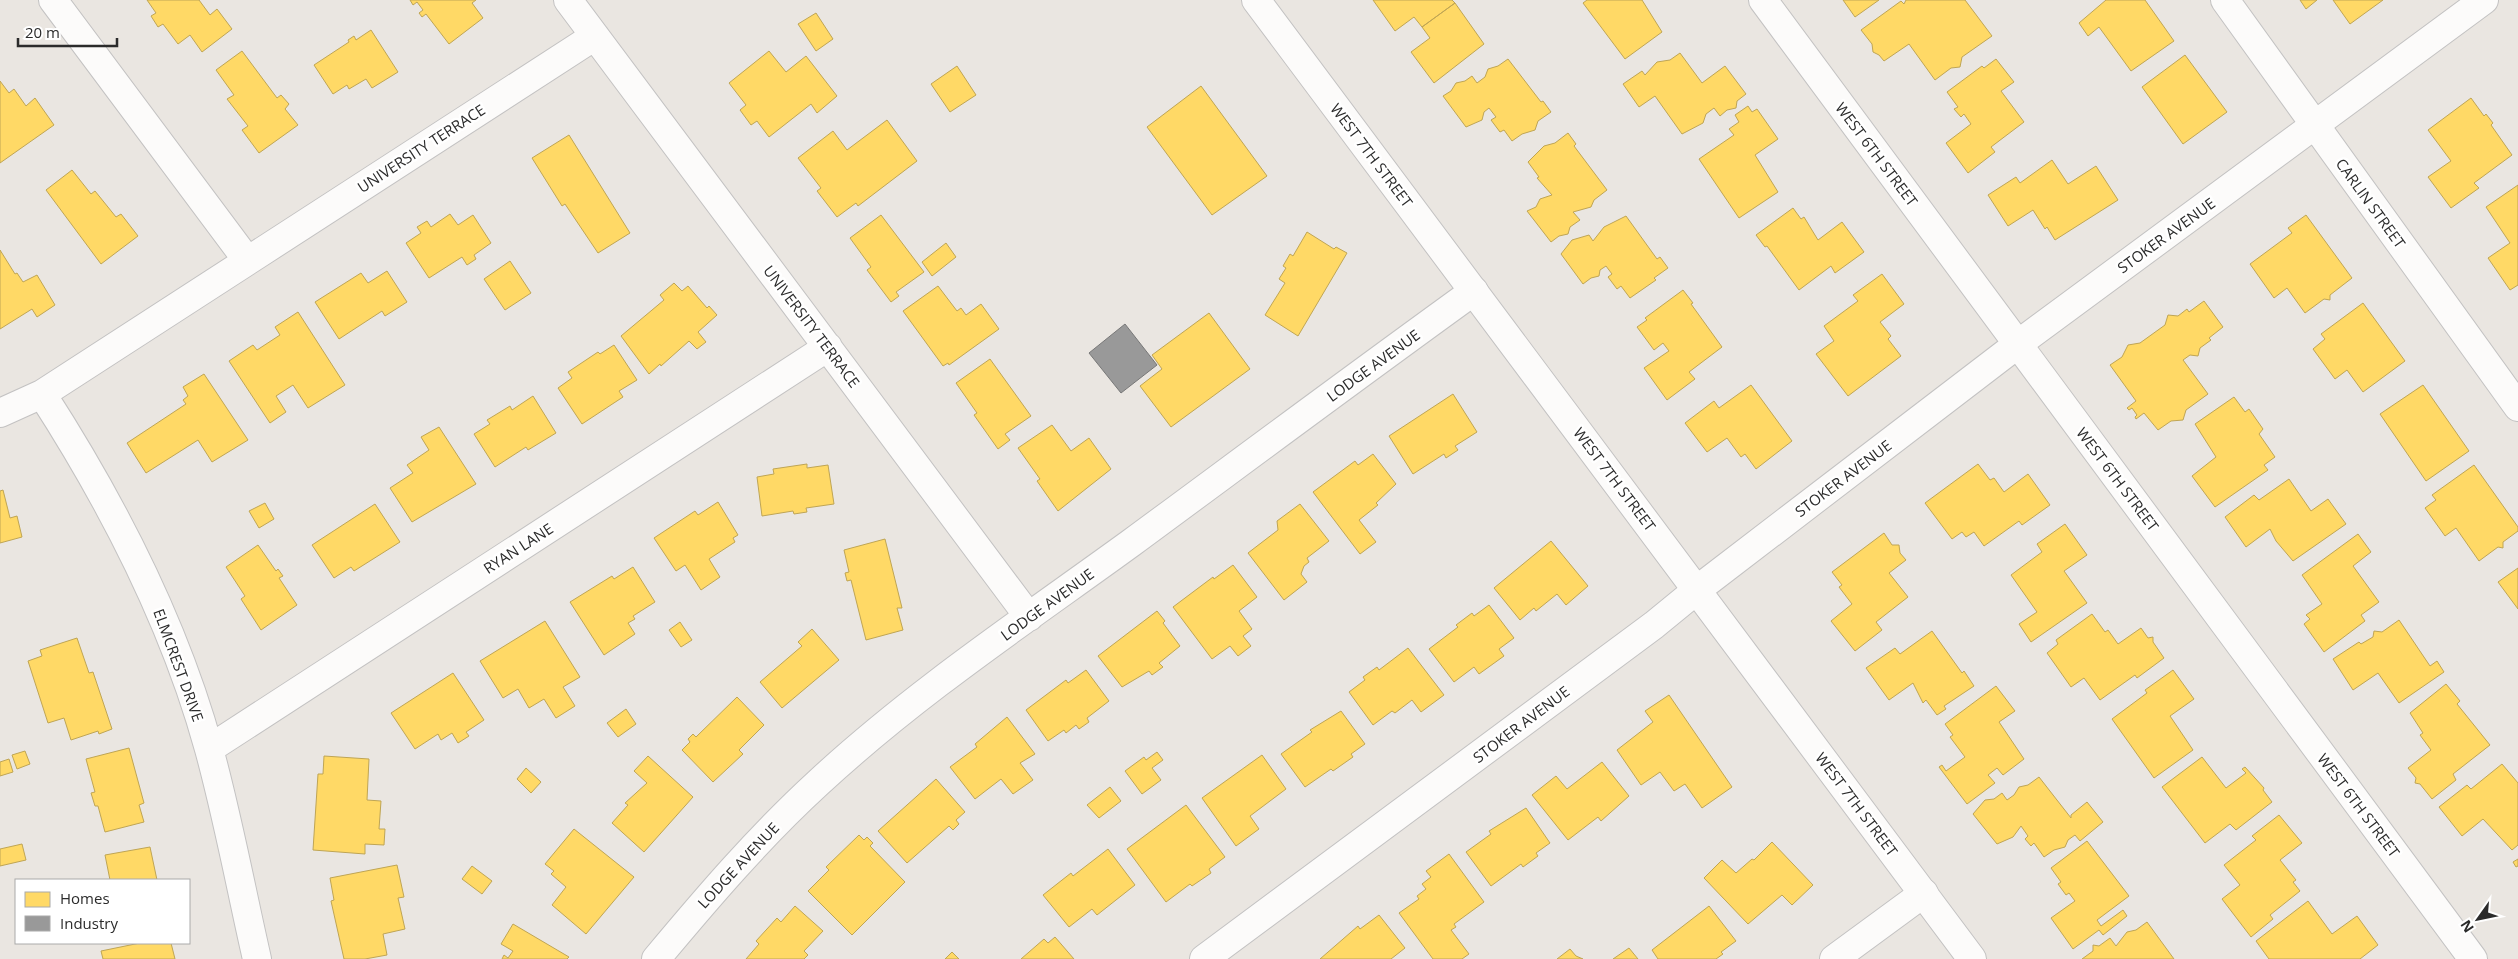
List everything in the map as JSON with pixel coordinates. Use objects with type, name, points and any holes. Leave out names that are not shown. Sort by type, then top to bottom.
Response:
[{"type":"street","points":[[53,0],[247,260]]},
{"type":"street","name":"UNIVERSITY TERRACE","points":[[568,0],[1029,617]]},
{"type":"street","name":"WEST 7TH STREET","points":[[1256,0],[1698,589],[1972,959]]},
{"type":"street","name":"WEST 6TH STREET","points":[[1763,0],[2474,959]]},
{"type":"street","name":"CARLIN STREET","points":[[2225,0],[2518,407]]},
{"type":"street","name":"STOKER AVENUE","points":[[1204,959],[1654,625],[1698,589],[2018,344],[2484,0]]},
{"type":"street","name":"UNIVERSITY TERRACE","points":[[0,413],[42,394],[595,36]]},
{"type":"street","name":"LODGE AVENUE","points":[[656,959],[721,882],[818,782],[916,702],[1029,617],[1474,291]]},
{"type":"street","name":"RYAN LANE","points":[[209,749],[828,347]]},
{"type":"street","name":"ELMCREST DRIVE","points":[[42,394],[104,497],[156,601],[187,680],[209,749],[257,959]]},
{"type":"street","points":[[1834,959],[1924,893]]},
{"type":"building: Homes","points":[[147,0],[199,0],[210,15],[217,9],[232,29],[202,52],[190,35],[178,44],[163,24],[158,27],[151,16],[156,13]]},
{"type":"building: Homes","points":[[410,0],[476,0],[472,3],[483,18],[449,44],[426,14],[422,17],[419,13],[423,10],[417,2],[413,5]]},
{"type":"building: Homes","points":[[1373,0],[1452,0],[1455,3],[1422,27],[1414,17],[1395,31]]},
{"type":"building: Homes","points":[[1587,0],[1642,0],[1662,32],[1625,59],[1583,3]]},
{"type":"building: Homes","points":[[1843,0],[1879,0],[1855,17]]},
{"type":"building: Homes","points":[[1906,0],[1965,0],[1992,36],[1962,57],[1960,67],[1951,68],[1935,80],[1909,44],[1884,61],[1873,52],[1872,44],[1861,30],[1901,1],[1904,4]]},
{"type":"building: Homes","points":[[2106,0],[2145,0],[2174,41],[2131,71],[2099,27],[2088,36],[2079,23]]},
{"type":"building: Homes","points":[[2300,0],[2317,0],[2306,9]]},
{"type":"building: Homes","points":[[2333,0],[2383,0],[2350,24]]},
{"type":"building: Homes","points":[[1455,3],[1484,44],[1434,83],[1411,52],[1430,38],[1422,27]]},
{"type":"building: Homes","points":[[816,13],[833,39],[816,51],[798,24]]},
{"type":"building: Homes","points":[[371,30],[398,72],[372,88],[366,79],[349,89],[347,85],[333,94],[314,65],[349,42],[348,40],[354,36],[356,40]]},
{"type":"building: Homes","points":[[242,51],[277,98],[281,95],[289,104],[285,109],[298,125],[259,153],[242,130],[248,126],[227,99],[234,95],[216,70]]},
{"type":"building: Homes","points":[[769,51],[786,72],[806,56],[837,96],[817,113],[811,104],[769,137],[757,121],[751,125],[740,110],[746,105],[729,83]]},
{"type":"building: Homes","points":[[1680,53],[1702,83],[1725,66],[1746,94],[1737,101],[1736,108],[1727,110],[1720,116],[1714,108],[1706,114],[1703,123],[1682,134],[1655,96],[1639,107],[1623,84],[1642,71],[1645,75],[1657,62],[1670,60]]},
{"type":"building: Homes","points":[[2185,55],[2227,112],[2183,144],[2142,87]]},
{"type":"building: Homes","points":[[1508,59],[1551,112],[1538,121],[1535,130],[1522,134],[1512,141],[1504,130],[1500,132],[1491,120],[1496,117],[1489,108],[1484,112],[1482,120],[1466,127],[1443,96],[1451,91],[1456,83],[1465,81],[1472,76],[1477,83],[1485,77],[1488,69],[1498,66]]},
{"type":"building: Homes","points":[[1996,59],[2014,82],[2001,91],[2024,122],[1991,147],[1995,152],[1968,173],[1946,143],[1971,124],[1964,114],[1961,117],[1954,109],[1958,107],[1947,92],[1982,66],[1984,68]]},
{"type":"building: Homes","points":[[957,66],[976,95],[950,112],[931,84]]},
{"type":"building: Homes","points":[[0,81],[9,93],[14,89],[26,106],[35,98],[54,125],[0,163]]},
{"type":"building: Homes","points":[[1201,86],[1267,176],[1212,215],[1147,127]]},
{"type":"building: Homes","points":[[2471,98],[2484,116],[2486,114],[2493,123],[2491,125],[2512,155],[2474,183],[2479,188],[2451,208],[2428,177],[2451,161],[2428,130]]},
{"type":"building: Homes","points":[[1748,106],[1752,112],[1757,109],[1778,139],[1755,155],[1778,192],[1739,218],[1699,159],[1734,135],[1729,129],[1739,122],[1735,115]]},
{"type":"building: Homes","points":[[887,120],[917,161],[858,206],[856,203],[837,217],[817,191],[821,188],[798,158],[833,131],[847,150]]},
{"type":"building: Homes","points":[[1568,133],[1576,144],[1574,146],[1607,190],[1594,200],[1591,207],[1573,212],[1580,220],[1570,227],[1568,234],[1559,236],[1551,242],[1527,211],[1536,207],[1540,199],[1552,195],[1537,178],[1539,177],[1528,162],[1544,146],[1555,143]]},
{"type":"building: Homes","points":[[569,135],[630,233],[598,253],[565,204],[562,206],[532,158]]},
{"type":"building: Homes","points":[[2052,160],[2068,184],[2096,166],[2118,200],[2055,240],[2047,227],[2045,229],[2033,210],[2008,226],[1988,195],[2016,177],[2020,183]]},
{"type":"building: Homes","points":[[72,170],[91,194],[95,191],[116,217],[121,214],[138,236],[101,264],[46,190]]},
{"type":"building: Homes","points":[[2518,185],[2518,285],[2510,290],[2488,258],[2510,243],[2486,207]]},
{"type":"building: Homes","points":[[1793,208],[1801,219],[1804,217],[1818,240],[1842,222],[1864,252],[1835,273],[1831,266],[1799,290],[1767,246],[1765,247],[1756,235]]},
{"type":"building: Homes","points":[[450,214],[458,225],[473,215],[491,243],[474,255],[476,259],[467,265],[462,257],[429,278],[406,243],[421,233],[417,227],[427,221],[431,227]]},
{"type":"building: Homes","points":[[881,215],[924,272],[896,292],[899,296],[891,302],[867,270],[871,267],[850,238]]},
{"type":"building: Homes","points":[[2306,215],[2352,278],[2330,295],[2330,300],[2324,299],[2305,313],[2287,288],[2274,298],[2250,264],[2292,233],[2288,228]]},
{"type":"building: Homes","points":[[1626,216],[1657,259],[1660,257],[1668,268],[1654,278],[1656,280],[1630,298],[1621,286],[1617,289],[1608,277],[1612,274],[1606,266],[1600,270],[1599,276],[1591,278],[1583,284],[1561,254],[1572,240],[1589,235],[1593,241],[1604,227]]},
{"type":"building: Homes","points":[[1307,232],[1334,249],[1336,247],[1347,253],[1298,336],[1265,315],[1285,283],[1279,279],[1286,268],[1283,266],[1290,254],[1293,256]]},
{"type":"building: Homes","points":[[946,243],[956,257],[932,276],[922,262]]},
{"type":"building: Homes","points":[[0,250],[15,274],[17,273],[23,282],[37,275],[55,305],[37,317],[32,309],[0,329]]},
{"type":"building: Homes","points":[[510,261],[531,293],[505,310],[484,279]]},
{"type":"building: Homes","points":[[387,271],[407,302],[385,316],[382,311],[339,339],[315,302],[361,273],[368,283]]},
{"type":"building: Homes","points":[[1882,274],[1904,304],[1880,322],[1891,336],[1888,339],[1901,356],[1848,396],[1816,354],[1834,341],[1824,326],[1858,301],[1853,295]]},
{"type":"building: Homes","points":[[674,283],[682,291],[688,286],[707,308],[709,306],[717,315],[698,332],[706,342],[697,349],[689,341],[649,374],[621,336],[664,300],[660,295]]},
{"type":"building: Homes","points":[[938,286],[957,311],[961,308],[966,315],[981,304],[999,329],[949,365],[948,363],[943,366],[903,311]]},
{"type":"building: Homes","points":[[1683,290],[1722,347],[1689,372],[1695,379],[1667,400],[1644,368],[1669,351],[1663,343],[1654,350],[1637,327],[1647,320],[1645,318]]},
{"type":"building: Homes","points":[[2204,301],[2223,327],[2209,338],[2211,340],[2200,348],[2198,356],[2190,355],[2183,360],[2208,394],[2186,410],[2183,420],[2171,421],[2158,430],[2144,413],[2136,419],[2137,415],[2132,408],[2129,410],[2127,408],[2136,401],[2110,365],[2122,357],[2128,345],[2140,343],[2165,325],[2168,315],[2178,316],[2187,309],[2189,312]]},
{"type":"building: Homes","points":[[2363,303],[2405,361],[2363,392],[2347,370],[2335,379],[2313,349],[2325,339],[2321,334]]},
{"type":"building: Homes","points":[[298,312],[345,385],[308,408],[293,385],[276,396],[286,412],[270,423],[229,361],[253,345],[257,350],[280,335],[275,327]]},
{"type":"building: Homes","points":[[1209,313],[1250,369],[1171,427],[1140,386],[1162,369],[1152,355]]},
{"type":"building: Homes","points":[[614,345],[637,380],[619,391],[623,397],[582,424],[558,388],[572,378],[568,372],[598,352],[600,354]]},
{"type":"building: Homes","points":[[990,359],[1031,416],[1005,434],[1010,440],[998,449],[974,415],[977,413],[956,383]]},
{"type":"building: Homes","points":[[204,374],[248,440],[212,462],[198,440],[146,473],[127,443],[186,404],[183,400],[188,396],[183,387]]},
{"type":"building: Homes","points":[[1751,385],[1792,441],[1756,469],[1745,454],[1741,457],[1727,438],[1707,452],[1685,423],[1714,401],[1719,408]]},
{"type":"building: Homes","points":[[2423,385],[2469,451],[2426,481],[2380,414]]},
{"type":"building: Homes","points":[[1453,394],[1477,432],[1455,446],[1458,450],[1446,458],[1444,454],[1413,474],[1389,436]]},
{"type":"building: Homes","points":[[533,396],[556,433],[528,450],[526,447],[495,467],[474,434],[490,424],[487,420],[510,406],[512,410]]},
{"type":"building: Homes","points":[[2234,397],[2245,412],[2249,409],[2263,429],[2259,434],[2275,457],[2264,465],[2268,470],[2215,507],[2192,476],[2216,457],[2195,424]]},
{"type":"building: Homes","points":[[1052,425],[1071,451],[1089,438],[1111,469],[1058,511],[1037,481],[1040,479],[1018,448]]},
{"type":"building: Homes","points":[[439,427],[476,484],[412,522],[390,488],[413,473],[407,465],[429,450],[421,437]]},
{"type":"building: Homes","points":[[1373,454],[1396,484],[1376,503],[1378,505],[1359,520],[1376,542],[1360,554],[1313,492],[1355,461],[1358,465]]},
{"type":"building: Homes","points":[[807,464],[807,468],[828,465],[834,504],[806,508],[807,512],[794,514],[793,511],[762,516],[757,477],[774,474],[773,469]]},
{"type":"building: Homes","points":[[1978,464],[1990,480],[1994,478],[2004,492],[2028,474],[2050,505],[2022,525],[2019,521],[1984,546],[1974,532],[1966,537],[1962,532],[1952,539],[1925,503]]},
{"type":"building: Homes","points":[[2474,465],[2518,527],[2518,531],[2503,542],[2503,548],[2498,547],[2479,561],[2456,528],[2445,536],[2425,508],[2436,500],[2432,495]]},
{"type":"building: Homes","points":[[2289,479],[2311,511],[2328,499],[2346,524],[2293,561],[2276,541],[2270,529],[2246,547],[2225,517],[2254,495],[2259,500]]},
{"type":"building: Homes","points":[[3,490],[10,518],[17,516],[22,537],[0,543],[0,491]]},
{"type":"building: Homes","points":[[718,502],[738,535],[733,538],[735,542],[709,559],[720,577],[701,590],[685,565],[676,571],[654,538],[695,511],[698,515]]},
{"type":"building: Homes","points":[[265,503],[274,519],[259,528],[249,511]]},
{"type":"building: Homes","points":[[375,504],[400,542],[354,571],[351,567],[334,578],[312,545]]},
{"type":"building: Homes","points":[[1300,504],[1329,541],[1307,558],[1309,562],[1304,566],[1301,574],[1307,582],[1284,600],[1248,553],[1278,530],[1277,521]]},
{"type":"building: Homes","points":[[2065,524],[2087,555],[2064,571],[2087,603],[2031,642],[2019,624],[2037,612],[2011,575],[2042,552],[2037,544]]},
{"type":"building: Homes","points":[[1884,533],[1892,545],[1899,545],[1900,553],[1906,560],[1889,573],[1908,597],[1876,622],[1882,630],[1855,651],[1831,621],[1852,604],[1839,587],[1842,585],[1832,572]]},
{"type":"building: Homes","points":[[2358,534],[2371,552],[2353,566],[2379,602],[2361,615],[2365,621],[2324,652],[2304,624],[2310,619],[2306,615],[2322,604],[2302,575]]},
{"type":"building: Homes","points":[[885,539],[902,608],[897,608],[903,630],[866,640],[851,580],[847,581],[845,573],[849,572],[844,550]]},
{"type":"building: Homes","points":[[1551,541],[1588,586],[1566,605],[1557,594],[1536,611],[1534,608],[1520,620],[1494,588]]},
{"type":"building: Homes","points":[[258,545],[276,571],[278,569],[283,576],[279,578],[297,605],[261,630],[241,599],[245,596],[226,567]]},
{"type":"building: Homes","points":[[1233,565],[1257,597],[1239,611],[1252,629],[1243,636],[1251,646],[1238,656],[1230,646],[1212,659],[1173,607],[1213,577],[1214,579]]},
{"type":"building: Homes","points":[[633,567],[655,602],[633,616],[635,619],[628,623],[635,634],[604,655],[570,602],[612,576],[614,579]]},
{"type":"building: Homes","points":[[2518,568],[2518,609],[2498,582]]},
{"type":"building: Homes","points":[[1489,605],[1514,638],[1499,649],[1504,656],[1479,674],[1474,667],[1454,682],[1429,649],[1458,627],[1456,625],[1472,613],[1474,616]]},
{"type":"building: Homes","points":[[1157,611],[1165,621],[1163,623],[1180,646],[1159,663],[1163,667],[1152,675],[1149,671],[1122,687],[1098,656]]},
{"type":"building: Homes","points":[[2092,614],[2105,632],[2108,630],[2118,644],[2141,628],[2148,638],[2153,637],[2153,642],[2164,658],[2137,678],[2135,675],[2100,700],[2084,678],[2071,687],[2047,653],[2058,644],[2056,640]]},
{"type":"building: Homes","points":[[2399,620],[2430,666],[2437,661],[2444,672],[2399,703],[2378,673],[2353,690],[2333,659],[2359,642],[2361,644],[2373,637],[2374,631],[2382,632]]},
{"type":"building: Homes","points":[[545,621],[580,677],[563,687],[575,706],[556,718],[544,699],[529,708],[518,689],[503,698],[480,661]]},
{"type":"building: Homes","points":[[680,622],[692,640],[681,647],[669,630]]},
{"type":"building: Homes","points":[[812,629],[839,660],[782,708],[760,682],[802,646],[798,642]]},
{"type":"building: Homes","points":[[1932,631],[1962,673],[1964,671],[1974,686],[1944,706],[1946,709],[1937,715],[1926,700],[1923,703],[1913,683],[1889,700],[1866,668],[1895,648],[1900,654]]},
{"type":"building: Homes","points":[[77,638],[89,673],[93,672],[112,729],[99,734],[98,731],[71,740],[64,718],[48,723],[28,661],[42,656],[40,650]]},
{"type":"building: Homes","points":[[1408,648],[1444,695],[1421,712],[1412,700],[1395,713],[1392,711],[1373,725],[1349,692],[1365,680],[1363,677],[1377,667],[1379,670]]},
{"type":"building: Homes","points":[[1086,670],[1109,701],[1087,718],[1089,722],[1079,729],[1076,725],[1066,733],[1064,730],[1048,741],[1026,710],[1066,680],[1068,683]]},
{"type":"building: Homes","points":[[2173,670],[2194,699],[2170,716],[2193,750],[2154,778],[2112,719],[2147,693],[2145,690]]},
{"type":"building: Homes","points":[[453,673],[484,720],[466,732],[469,736],[458,743],[452,733],[441,740],[438,734],[415,749],[391,713]]},
{"type":"building: Homes","points":[[2446,684],[2460,701],[2457,704],[2490,745],[2453,774],[2456,780],[2432,799],[2420,784],[2415,783],[2416,778],[2408,768],[2431,750],[2420,735],[2423,733],[2410,713]]},
{"type":"building: Homes","points":[[1996,686],[2015,711],[1999,722],[2024,759],[2003,775],[1997,768],[1988,775],[1995,783],[1967,804],[1939,767],[1942,765],[1946,771],[1965,757],[1950,737],[1953,735],[1945,724]]},
{"type":"building: Homes","points":[[1669,695],[1732,787],[1702,808],[1685,784],[1674,791],[1660,772],[1641,785],[1617,750],[1653,722],[1645,711]]},
{"type":"building: Homes","points":[[737,697],[764,725],[739,750],[743,754],[713,782],[682,750],[690,742],[688,739],[693,734],[696,737]]},
{"type":"building: Homes","points":[[626,709],[636,724],[618,737],[607,723]]},
{"type":"building: Homes","points":[[1341,711],[1365,744],[1351,754],[1353,757],[1305,787],[1281,754],[1312,732],[1310,730]]},
{"type":"building: Homes","points":[[1007,717],[1035,754],[1020,763],[1033,780],[1013,794],[1001,779],[975,799],[950,767],[977,747],[975,744]]},
{"type":"building: Homes","points":[[129,748],[144,803],[139,805],[144,822],[105,832],[98,806],[95,806],[91,793],[95,792],[86,759]]},
{"type":"building: Homes","points":[[25,751],[30,764],[17,769],[12,755]]},
{"type":"building: Homes","points":[[1157,752],[1163,760],[1152,768],[1161,780],[1142,794],[1125,771],[1144,757],[1146,760]]},
{"type":"building: Homes","points":[[1262,755],[1286,789],[1250,816],[1259,829],[1236,846],[1202,798]]},
{"type":"building: Homes","points":[[324,756],[369,759],[367,800],[381,801],[379,829],[385,829],[384,845],[365,844],[365,854],[313,850],[318,774],[323,774]]},
{"type":"building: Homes","points":[[648,756],[693,797],[644,852],[612,823],[628,805],[625,803],[647,783],[634,771]]},
{"type":"building: Homes","points":[[2202,757],[2226,788],[2246,773],[2242,769],[2245,767],[2264,788],[2263,790],[2272,802],[2236,830],[2230,824],[2205,843],[2162,787]]},
{"type":"building: Homes","points":[[9,759],[13,772],[0,776],[0,762]]},
{"type":"building: Homes","points":[[1602,762],[1629,796],[1601,821],[1598,817],[1568,840],[1532,795],[1556,776],[1567,789]]},
{"type":"building: Homes","points":[[2502,764],[2518,783],[2518,845],[2512,850],[2483,819],[2462,836],[2439,807],[2467,785],[2471,789]]},
{"type":"building: Homes","points":[[526,768],[541,782],[531,793],[517,779]]},
{"type":"building: Homes","points":[[2039,777],[2071,818],[2071,815],[2087,802],[2103,822],[2080,841],[2075,835],[2068,840],[2065,847],[2054,850],[2044,857],[2034,843],[2031,846],[2025,839],[2028,836],[2021,826],[2013,837],[1997,844],[1973,814],[1985,800],[1994,799],[2002,793],[2007,800],[2014,795],[2019,787],[2028,785]]},
{"type":"building: Homes","points":[[936,779],[965,812],[956,820],[959,824],[953,830],[949,826],[907,863],[878,831]]},
{"type":"building: Homes","points":[[1110,787],[1121,801],[1099,818],[1087,805]]},
{"type":"building: Homes","points":[[1186,805],[1225,857],[1209,869],[1211,873],[1192,886],[1190,884],[1166,902],[1127,849]]},
{"type":"building: Homes","points":[[1526,808],[1550,843],[1536,853],[1538,856],[1523,867],[1521,864],[1491,886],[1466,852],[1491,834],[1489,831]]},
{"type":"building: Homes","points":[[2279,815],[2302,843],[2280,860],[2296,880],[2293,882],[2300,891],[2270,915],[2273,919],[2251,937],[2222,899],[2240,885],[2224,865],[2256,840],[2252,836]]},
{"type":"building: Homes","points":[[574,829],[634,877],[586,934],[552,905],[566,887],[551,874],[554,871],[545,864]]},
{"type":"building: Homes","points":[[859,835],[864,840],[867,837],[873,843],[870,846],[905,882],[852,935],[808,891],[829,870],[826,867]]},
{"type":"building: Homes","points":[[2087,841],[2129,896],[2097,920],[2101,926],[2123,910],[2127,916],[2103,935],[2099,930],[2073,949],[2051,918],[2075,901],[2069,893],[2066,895],[2058,884],[2061,882],[2051,868]]},
{"type":"building: Homes","points":[[1772,842],[1813,885],[1792,905],[1782,895],[1748,924],[1704,878],[1722,860],[1736,873],[1752,859],[1754,860]]},
{"type":"building: Homes","points":[[22,844],[26,860],[0,866],[0,849]]},
{"type":"building: Homes","points":[[150,847],[157,879],[110,879],[105,855]]},
{"type":"building: Homes","points":[[1108,849],[1135,885],[1097,915],[1092,909],[1069,927],[1043,895],[1071,873],[1073,876]]},
{"type":"building: Homes","points":[[1449,854],[1484,902],[1454,924],[1456,927],[1451,930],[1469,954],[1462,959],[1433,959],[1399,913],[1419,899],[1417,896],[1426,889],[1422,884],[1431,877],[1426,871]]},
{"type":"building: Homes","points":[[2518,859],[2518,866],[2516,867],[2513,862]]},
{"type":"building: Homes","points":[[397,865],[404,897],[398,898],[405,929],[383,934],[387,955],[365,959],[344,959],[331,901],[334,900],[330,878]]},
{"type":"building: Homes","points":[[472,866],[492,881],[482,894],[462,879]]},
{"type":"building: Homes","points":[[2308,901],[2332,934],[2357,916],[2378,945],[2360,959],[2269,959],[2256,941]]},
{"type":"building: Homes","points":[[795,906],[823,931],[804,951],[808,955],[804,959],[746,959],[759,944],[756,941],[777,918],[781,922]]},
{"type":"building: Homes","points":[[1709,906],[1736,941],[1721,952],[1723,954],[1716,959],[1658,959],[1652,950]]},
{"type":"building: Homes","points":[[1379,915],[1405,948],[1391,959],[1320,959],[1358,926],[1360,929]]},
{"type":"building: Homes","points":[[2147,922],[2174,959],[2082,959],[2093,951],[2093,945],[2099,946],[2110,938],[2116,946],[2127,932],[2136,930]]},
{"type":"building: Homes","points":[[513,924],[569,957],[567,959],[502,959],[504,955],[508,958],[513,951],[501,944]]},
{"type":"building: Homes","points":[[1055,937],[1074,959],[1021,959],[1044,939],[1048,943]]},
{"type":"building: Homes","points":[[135,944],[171,944],[175,959],[103,959],[101,951]]},
{"type":"building: Homes","points":[[1629,948],[1638,959],[1613,959]]},
{"type":"building: Homes","points":[[1570,949],[1576,956],[1583,959],[1557,959]]},
{"type":"building: Homes","points":[[952,952],[959,959],[945,959]]},
{"type":"building: Industry","points":[[1125,324],[1157,365],[1121,393],[1089,353]]}]
